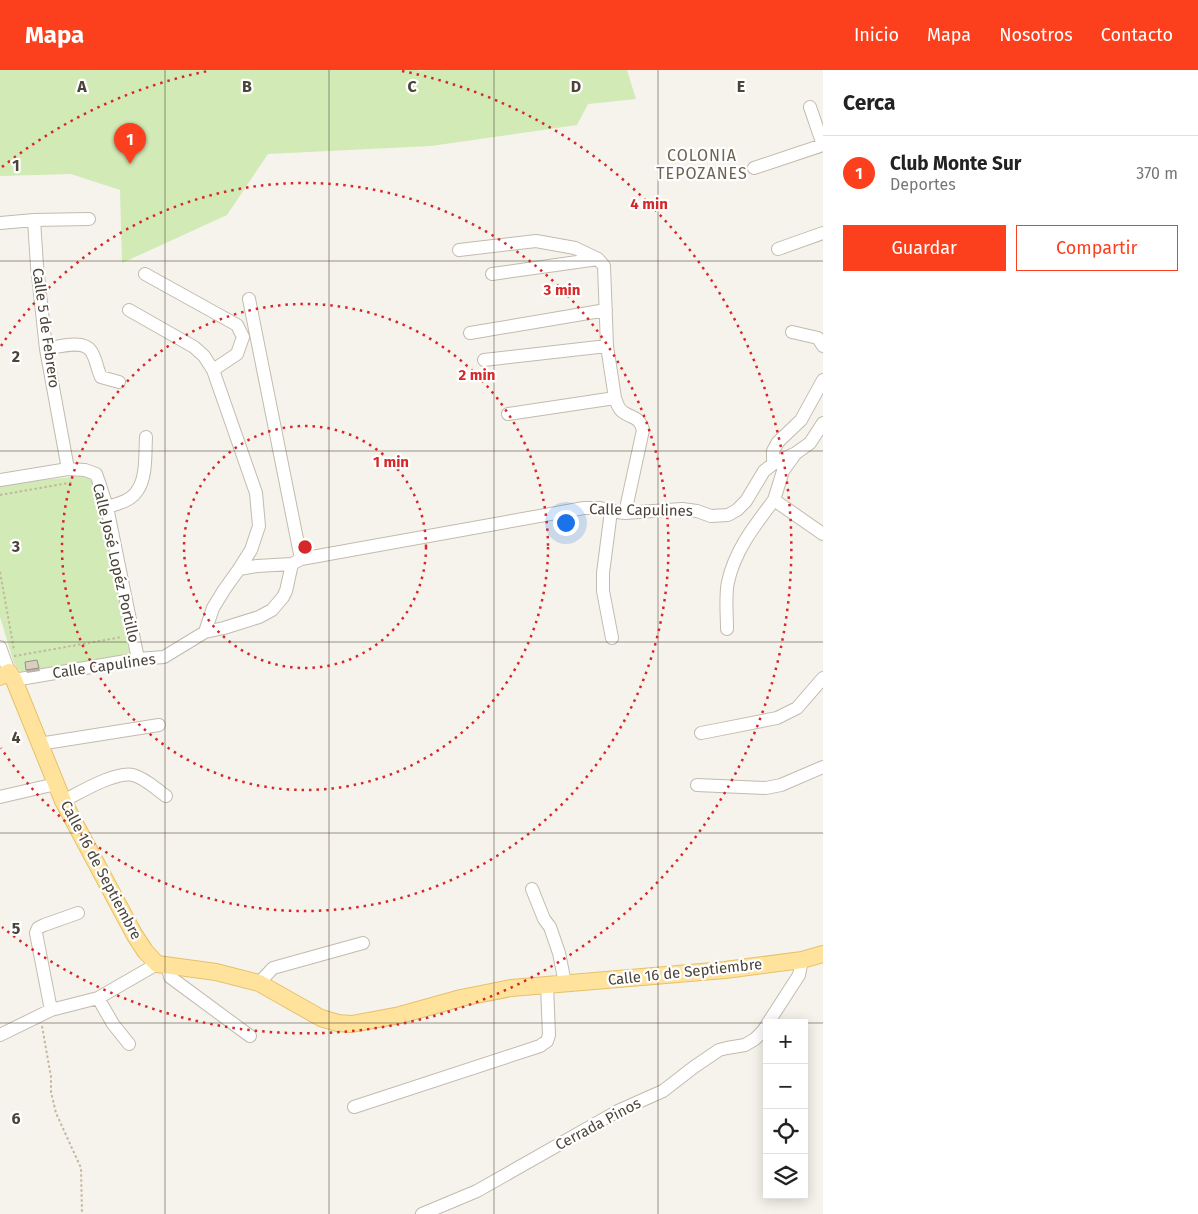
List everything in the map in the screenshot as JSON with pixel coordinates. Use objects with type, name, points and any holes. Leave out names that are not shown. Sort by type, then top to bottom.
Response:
[{"type":"main road","name":"Calle 16 de Septiembre","points":[[8,676],[63,801],[134,934],[145,951],[164,965],[216,972],[260,983],[321,1018],[338,1023],[352,1024],[503,990],[725,970],[802,960],[823,954]]},
{"type":"street","points":[[754,168],[823,145],[810,107]]},
{"type":"street","points":[[0,223],[89,219]]},
{"type":"street","name":"Calle 5 de Febrero","points":[[34,220],[46,349],[68,469]]},
{"type":"street","points":[[778,249],[823,233]]},
{"type":"street","points":[[459,250],[536,241],[575,248],[598,259],[604,266],[607,346],[615,398],[621,412],[636,418],[643,430],[625,513]]},
{"type":"street","points":[[492,274],[598,259]]},
{"type":"street","points":[[145,274],[237,324],[243,337],[237,354],[213,370]]},
{"type":"street","name":"Calle Capulines","points":[[8,676],[164,657],[205,632],[260,617],[272,610],[283,597],[297,562],[249,299]]},
{"type":"street","points":[[128,310],[194,347],[204,356],[213,370],[256,493],[259,526],[251,550],[213,608],[205,632]]},
{"type":"street","points":[[470,333],[606,310]]},
{"type":"street","points":[[792,332],[818,338],[823,346]]},
{"type":"street","points":[[46,349],[79,344],[86,346],[92,352],[101,377],[119,382]]},
{"type":"street","points":[[484,360],[607,346]]},
{"type":"street","points":[[773,464],[773,451],[778,442],[801,420],[823,380]]},
{"type":"street","points":[[508,414],[615,398]]},
{"type":"street","name":"Calle Capulines","points":[[297,562],[584,508],[600,508],[625,513],[682,509],[697,511],[711,516],[728,515],[746,501],[764,471],[810,443],[823,423]]},
{"type":"street","points":[[107,507],[122,502],[137,492],[144,475],[146,437]]},
{"type":"street","points":[[726,629],[727,583],[732,566],[748,535],[774,500],[783,472],[796,453]]},
{"type":"street","name":"Calle José Lopéz Portillo","points":[[0,480],[68,469],[86,470],[96,474],[107,507],[138,659]]},
{"type":"street","points":[[774,500],[823,534]]},
{"type":"street","points":[[611,511],[603,574],[603,591],[612,638]]},
{"type":"street","points":[[239,569],[297,562]]},
{"type":"street","name":"Calle 16 de Septiembre","points":[[0,647],[8,676]]},
{"type":"street","points":[[701,733],[777,718],[797,708],[823,678]]},
{"type":"street","points":[[39,744],[159,725]]},
{"type":"street","points":[[697,786],[766,788],[781,785],[823,767]]},
{"type":"street","points":[[63,801],[104,781],[124,775],[133,775],[145,781],[166,796]]},
{"type":"street","points":[[0,797],[56,784]]},
{"type":"street","points":[[532,889],[544,919],[550,927],[559,953],[565,984]]},
{"type":"street","points":[[46,1012],[36,933],[38,928],[44,925],[78,913]]},
{"type":"street","points":[[260,983],[273,968],[363,943]]},
{"type":"street","name":"Cerrada Pinos","points":[[771,1019],[799,975],[802,960]]},
{"type":"street","points":[[0,1035],[46,1012],[98,998],[164,965],[170,977],[250,1036]]},
{"type":"street","points":[[354,1107],[540,1046],[548,1041],[546,985]]},
{"type":"street","points":[[98,998],[113,1024],[129,1044]]},
{"type":"street","name":"Cerrada Pinos","points":[[422,1214],[477,1191],[618,1111],[663,1091],[719,1050],[745,1045],[763,1031]]},
{"type":"path","points":[[0,495],[76,481]]},
{"type":"path","points":[[0,572],[15,656],[124,637]]},
{"type":"path","points":[[46,1012],[51,1092],[56,1113],[81,1168],[82,1214]]},
{"type":"green space","points":[[0,70],[627,70],[636,99],[588,104],[577,125],[431,146],[268,154],[227,215],[122,263],[120,190],[71,174],[0,176]]},
{"type":"green space","points":[[94,475],[130,652],[128,656],[22,674],[14,663],[0,617],[0,484]]},
{"type":"building","points":[[37,660],[39,668],[26,670],[25,662]]},
{"type":"place","name":"Club Monte Sur","points":[[130,164]]},
{"type":"district","name":"COLONIA TEPOZANES","points":[[702,164]]}]
